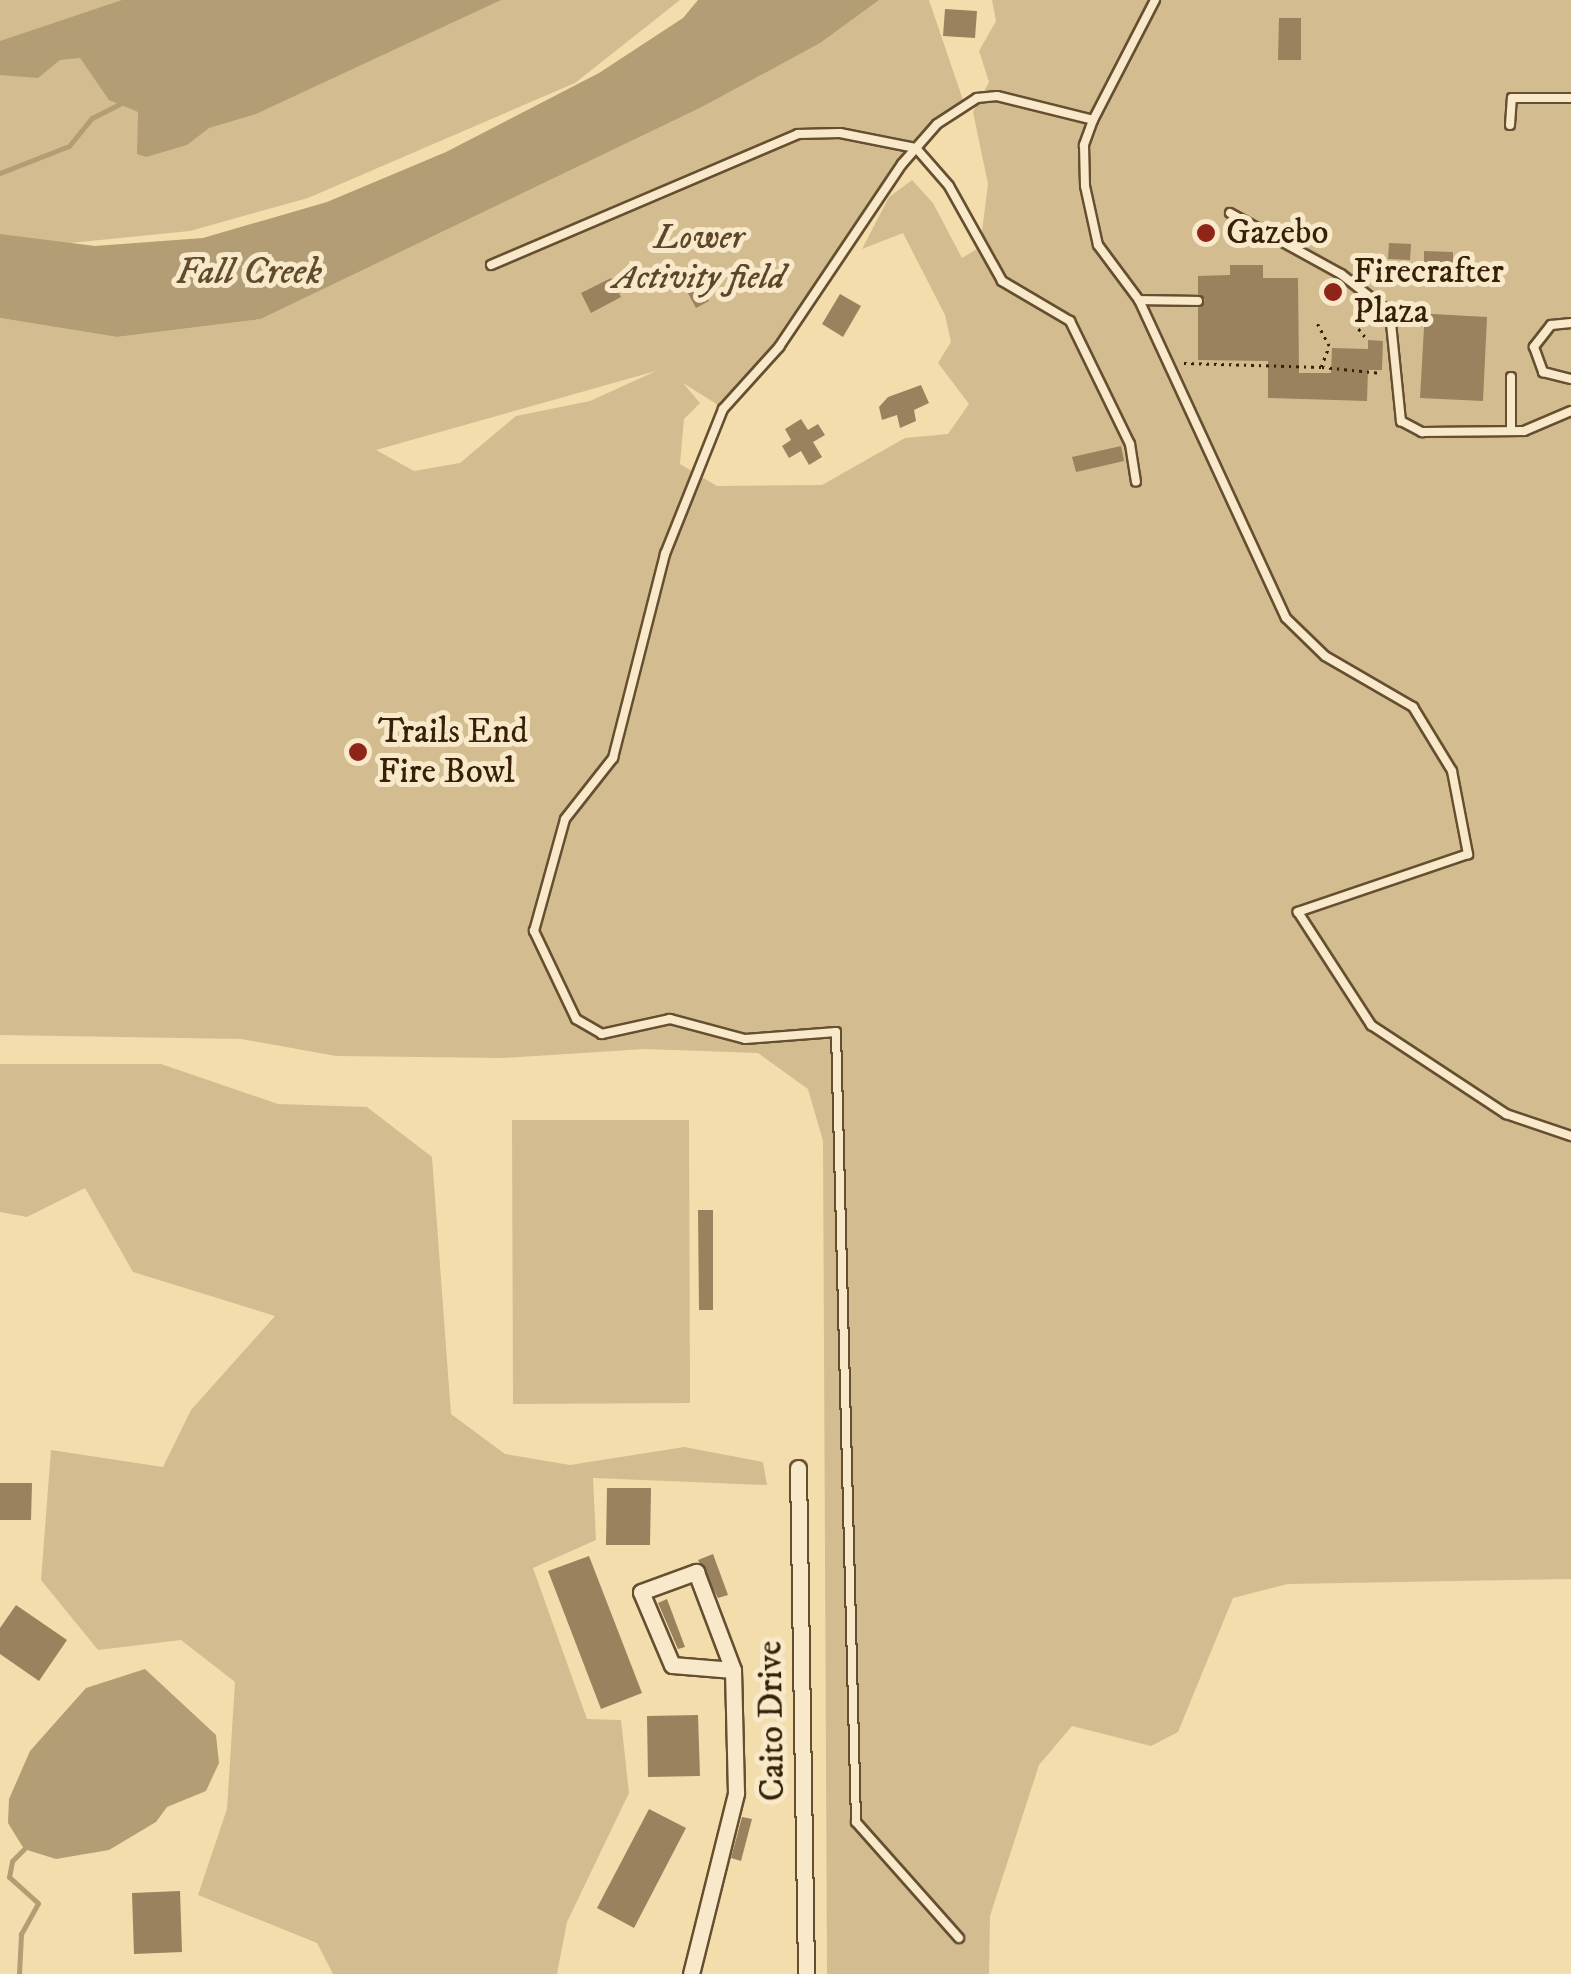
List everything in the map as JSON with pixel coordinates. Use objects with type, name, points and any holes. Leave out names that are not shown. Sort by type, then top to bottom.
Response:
[{"type":"street","name":"Caito Drive","points":[[798,1468],[806,1974]]},
{"type":"street","points":[[691,1974],[736,1793],[733,1670],[696,1572],[640,1592],[672,1665],[733,1670]]},
{"type":"lane","points":[[1155,0],[1084,145],[1090,218],[1098,246],[1139,300],[1286,618],[1325,656],[1412,707],[1452,771],[1468,854],[1298,912],[1370,1025],[1506,1114],[1571,1136]]},
{"type":"lane","points":[[959,1938],[856,1822],[836,1032],[745,1039],[670,1020],[602,1034],[576,1019],[534,930],[565,819],[614,753],[664,554],[723,410],[779,347],[916,148],[938,124],[977,98],[1016,99],[1094,120]]},
{"type":"lane","points":[[1510,125],[1512,98],[1571,98]]},
{"type":"lane","points":[[492,265],[798,134],[840,133],[916,148],[950,186],[1002,282],[1070,322],[1130,444],[1136,482]]},
{"type":"lane","points":[[1230,213],[1342,274],[1383,308],[1391,322],[1401,421],[1422,432],[1511,432],[1571,411]]},
{"type":"lane","points":[[1139,300],[1198,301]]},
{"type":"lane","points":[[1571,324],[1551,325],[1534,346],[1543,372],[1571,379]]},
{"type":"lane","points":[[1511,377],[1511,432]]},
{"type":"path","points":[[1354,322],[1368,340]]},
{"type":"path","points":[[1317,324],[1329,346],[1321,366]]},
{"type":"path","points":[[1167,362],[1321,366],[1382,373]]},
{"type":"green space","points":[[0,0],[680,0],[575,83],[308,198],[190,231],[30,247],[0,234]]},
{"type":"green space","name":"Lower Activity field","points":[[878,0],[929,0],[963,100],[913,152],[777,349],[718,405],[683,383],[700,403],[684,419],[680,464],[717,486],[822,485],[905,438],[948,434],[969,404],[938,363],[951,342],[945,315],[903,233],[862,249],[889,197],[912,180],[933,203],[962,258],[980,247],[988,184],[973,112],[989,82],[979,51],[996,21],[992,0],[1571,0],[1571,1579],[1288,1584],[1233,1598],[1178,1732],[1151,1746],[1072,1726],[1039,1765],[990,1916],[989,1974],[827,1974],[823,1141],[808,1089],[758,1053],[645,1049],[503,1058],[336,1056],[241,1039],[0,1035],[0,318],[117,337],[261,319],[700,108]],"holes":[[[656,371],[590,401],[516,416],[460,463],[414,471],[376,450]]]},
{"type":"green space","points":[[0,1064],[161,1064],[278,1104],[367,1107],[432,1157],[451,1414],[505,1454],[570,1465],[684,1447],[763,1462],[767,1485],[593,1478],[596,1540],[533,1568],[587,1719],[621,1720],[629,1793],[567,1922],[557,1974],[333,1974],[317,1943],[198,1895],[227,1809],[235,1682],[181,1640],[98,1650],[41,1580],[51,1450],[163,1467],[191,1410],[275,1316],[133,1272],[85,1188],[27,1217],[0,1212]]},
{"type":"green space","points":[[512,1120],[689,1120],[690,1403],[513,1404]]},
{"type":"water","points":[[122,0],[501,0],[256,114],[209,128],[187,145],[146,157],[137,154],[138,112],[109,100],[80,58],[60,60],[38,78],[0,75],[0,41]]},
{"type":"water","name":"Fall Creek","points":[[698,0],[879,0],[820,43],[700,108],[261,319],[117,337],[0,318],[0,234],[95,246],[203,238],[327,202],[446,152],[599,73],[683,18]]},
{"type":"water","points":[[145,1669],[216,1735],[219,1763],[206,1791],[167,1807],[156,1822],[109,1850],[56,1859],[24,1849],[8,1823],[9,1799],[30,1751],[86,1688]]},
{"type":"building","points":[[945,9],[977,11],[975,38],[943,36]]},
{"type":"building","points":[[1279,18],[1301,18],[1301,60],[1278,60]]},
{"type":"building","points":[[1389,243],[1411,244],[1410,260],[1388,259]]},
{"type":"building","points":[[1424,251],[1453,252],[1453,268],[1424,267]]},
{"type":"building","points":[[1230,265],[1263,265],[1263,278],[1298,278],[1299,373],[1331,373],[1332,348],[1368,349],[1368,340],[1383,341],[1382,370],[1368,370],[1367,401],[1268,398],[1268,361],[1198,360],[1198,308],[1205,300],[1198,294],[1198,276],[1230,275]]},
{"type":"building","points":[[611,278],[621,297],[591,313],[581,293]]},
{"type":"building","points":[[697,279],[709,301],[696,308],[684,286]]},
{"type":"building","points":[[840,294],[861,306],[843,337],[822,324]]},
{"type":"building","points":[[1415,313],[1487,317],[1483,401],[1420,398],[1424,327],[1414,326]]},
{"type":"building","points":[[921,385],[929,403],[914,410],[916,421],[900,428],[897,415],[882,420],[879,407],[888,397]]},
{"type":"building","points":[[801,419],[808,430],[818,424],[825,435],[813,442],[822,457],[809,465],[801,451],[789,458],[782,446],[791,440],[785,429]]},
{"type":"building","points":[[1121,446],[1124,461],[1076,472],[1072,457]]},
{"type":"building","points":[[698,1210],[713,1210],[713,1310],[699,1310]]},
{"type":"building","points":[[0,1483],[32,1483],[31,1520],[0,1520]]},
{"type":"building","points":[[607,1488],[651,1488],[650,1545],[606,1545]]},
{"type":"building","points":[[713,1554],[728,1595],[718,1598],[698,1560]]},
{"type":"building","points":[[589,1556],[642,1693],[601,1709],[548,1571]]},
{"type":"building","points":[[667,1599],[685,1647],[678,1649],[658,1603]]},
{"type":"building","points":[[16,1605],[67,1640],[39,1681],[0,1654],[0,1628]]},
{"type":"building","points":[[698,1715],[700,1776],[648,1777],[647,1716]]},
{"type":"building","points":[[649,1809],[686,1828],[634,1928],[597,1908]]},
{"type":"building","points":[[742,1817],[752,1819],[741,1861],[731,1858]]},
{"type":"building","points":[[180,1891],[182,1952],[134,1954],[132,1893]]},
{"type":"waterway","points":[[0,173],[69,146],[92,118],[120,104]]},
{"type":"waterway","points":[[19,1974],[21,1934],[38,1903],[9,1877],[12,1861],[24,1849]]},
{"type":"place","name":"Gazebo","points":[[1206,233]]},
{"type":"place","name":"Firecrafter Plaza","points":[[1333,292]]},
{"type":"place","name":"Trails End Fire Bowl","points":[[358,752]]}]
